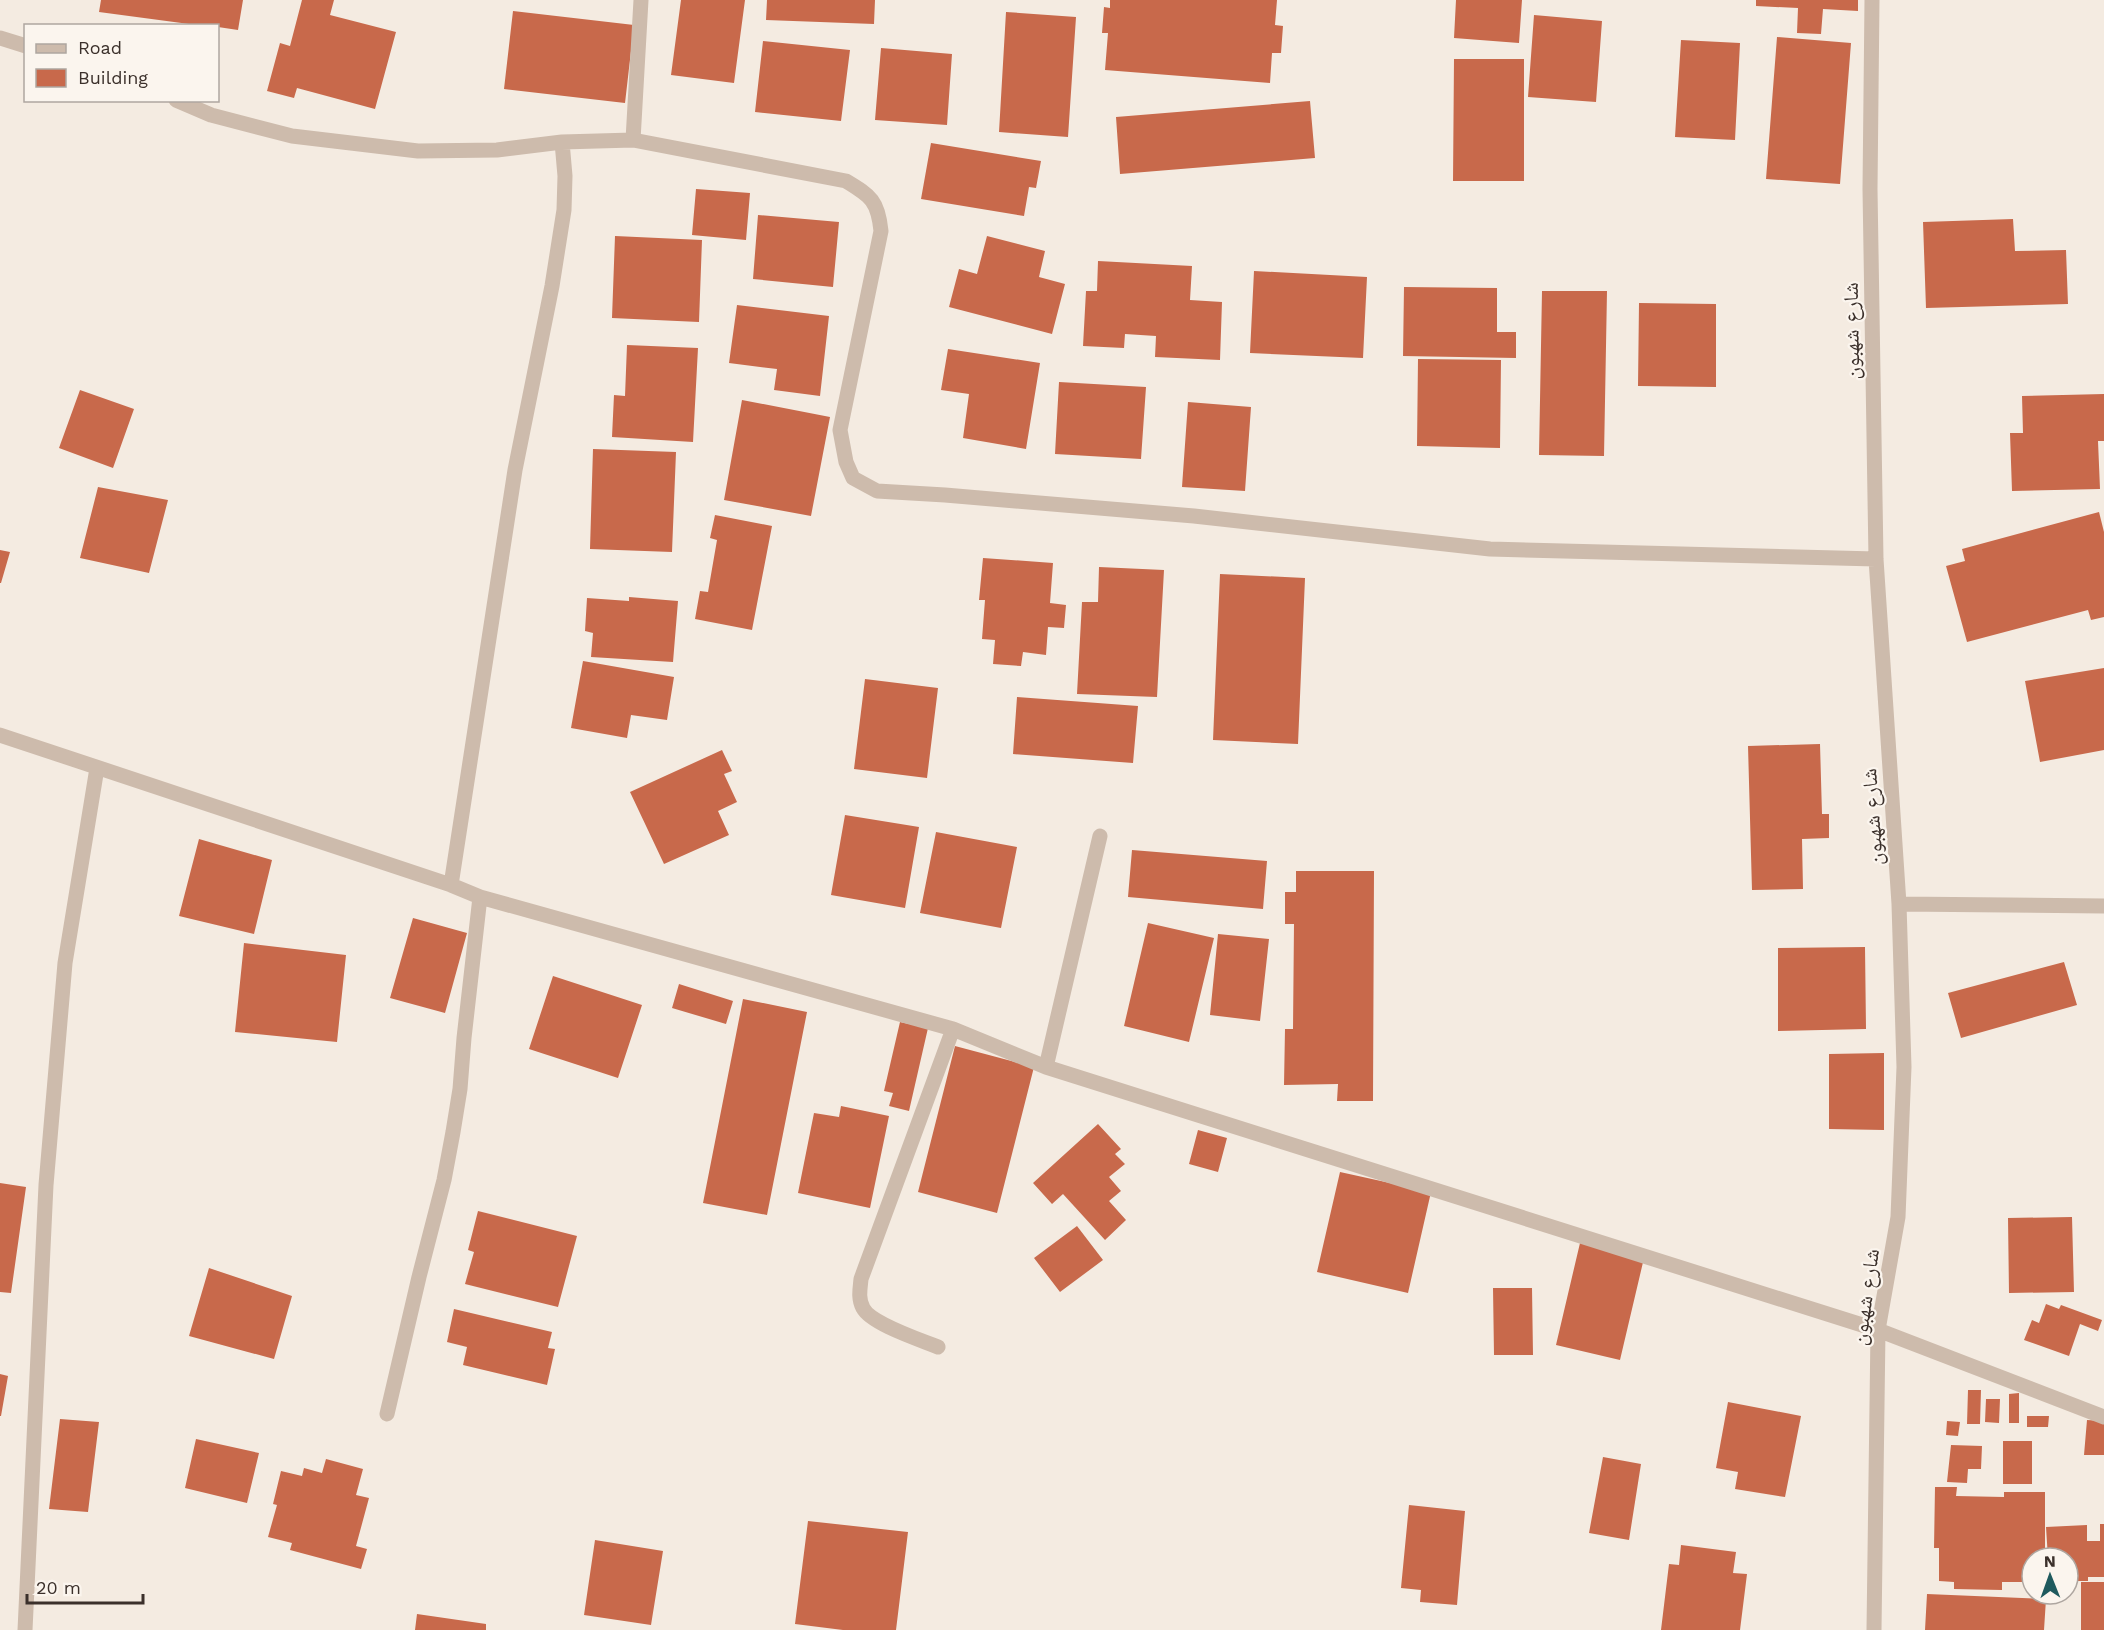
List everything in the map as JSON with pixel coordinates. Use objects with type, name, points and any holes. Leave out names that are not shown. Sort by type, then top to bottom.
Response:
[{"type":"street","points":[[633,140],[641,0]]},
{"type":"street","name":"شارع شهبون","points":[[1872,0],[1870,189],[1876,559],[1899,904],[1904,1067],[1899,1206],[1878,1330],[1874,1630]]},
{"type":"street","points":[[0,38],[24,45]]},
{"type":"street","points":[[181,102],[211,115],[292,136],[418,151],[497,150],[562,142],[633,140],[846,181],[869,194],[879,213],[881,231],[840,430],[846,462],[853,478],[877,491],[1194,516],[1490,549],[1876,559]]},
{"type":"street","points":[[451,885],[515,470],[552,286],[564,210],[565,176],[562,142]]},
{"type":"street","points":[[0,735],[451,885],[480,897],[953,1029],[1046,1066],[1878,1330],[2104,1418]]},
{"type":"street","points":[[25,1630],[46,1185],[65,963],[97,768]]},
{"type":"street","points":[[1046,1066],[1100,836]]},
{"type":"street","points":[[387,1414],[444,1180],[453,1132],[460,1089],[480,897]]},
{"type":"street","points":[[1899,904],[2104,906]]},
{"type":"street","points":[[938,1347],[876,1320],[863,1309],[860,1296],[861,1279],[953,1029]]},
{"type":"building","points":[[101,0],[243,0],[238,30],[219,27],[219,24],[189,24],[99,12]]},
{"type":"building","points":[[302,0],[334,0],[330,15],[396,32],[375,109],[297,88],[294,98],[267,91],[280,43],[290,46]]},
{"type":"building","points":[[681,0],[745,0],[734,83],[671,75]]},
{"type":"building","points":[[767,0],[875,0],[874,24],[766,20]]},
{"type":"building","points":[[1110,0],[1277,0],[1275,25],[1283,26],[1281,53],[1272,53],[1270,83],[1105,70],[1108,33],[1102,33],[1104,7],[1110,8]]},
{"type":"building","points":[[1456,0],[1522,0],[1519,43],[1454,38]]},
{"type":"building","points":[[1756,0],[1858,0],[1858,11],[1823,9],[1821,34],[1797,33],[1798,8],[1756,6]]},
{"type":"building","points":[[513,11],[634,25],[625,103],[504,89]]},
{"type":"building","points":[[1006,12],[1076,17],[1068,137],[999,132]]},
{"type":"building","points":[[1534,15],[1602,21],[1596,102],[1528,97]]},
{"type":"building","points":[[1777,37],[1851,43],[1840,184],[1766,179]]},
{"type":"building","points":[[1681,40],[1740,43],[1735,140],[1675,137]]},
{"type":"building","points":[[763,41],[850,50],[841,121],[755,112]]},
{"type":"building","points":[[881,48],[952,54],[947,125],[875,120]]},
{"type":"building","points":[[1454,59],[1524,59],[1524,181],[1453,181]]},
{"type":"building","points":[[1310,101],[1315,158],[1120,174],[1116,117]]},
{"type":"building","points":[[931,143],[1041,161],[1036,188],[1029,187],[1024,216],[921,199]]},
{"type":"building","points":[[696,189],[750,193],[746,240],[692,235]]},
{"type":"building","points":[[758,215],[839,222],[833,287],[753,279]]},
{"type":"building","points":[[2013,219],[2015,251],[2066,250],[2068,304],[1926,308],[1923,222]]},
{"type":"building","points":[[615,236],[702,240],[699,322],[612,318]]},
{"type":"building","points":[[987,236],[1045,251],[1039,277],[1065,284],[1052,334],[949,307],[959,269],[977,274]]},
{"type":"building","points":[[1098,261],[1192,266],[1190,300],[1222,302],[1220,360],[1155,357],[1156,336],[1125,334],[1124,348],[1083,346],[1086,291],[1097,291]]},
{"type":"building","points":[[1254,271],[1367,277],[1363,358],[1250,353]]},
{"type":"building","points":[[1404,287],[1497,288],[1497,332],[1516,332],[1516,358],[1403,356]]},
{"type":"building","points":[[1542,291],[1607,291],[1604,456],[1539,455]]},
{"type":"building","points":[[1639,303],[1716,304],[1716,387],[1638,386]]},
{"type":"building","points":[[737,305],[829,316],[820,396],[774,390],[777,369],[729,363]]},
{"type":"building","points":[[627,345],[698,348],[693,442],[612,437],[614,395],[625,396]]},
{"type":"building","points":[[948,349],[1040,363],[1026,449],[963,438],[969,394],[941,390]]},
{"type":"building","points":[[1418,359],[1501,360],[1500,448],[1417,446]]},
{"type":"building","points":[[1059,382],[1146,387],[1141,459],[1055,454]]},
{"type":"building","points":[[80,390],[134,409],[113,468],[59,448]]},
{"type":"building","points":[[2104,394],[2104,441],[2098,441],[2100,489],[2012,491],[2010,433],[2023,433],[2022,396]]},
{"type":"building","points":[[742,400],[830,417],[811,516],[724,500]]},
{"type":"building","points":[[1188,402],[1251,407],[1245,491],[1182,487]]},
{"type":"building","points":[[593,449],[676,452],[672,552],[590,549]]},
{"type":"building","points":[[98,487],[168,500],[149,573],[80,558]]},
{"type":"building","points":[[2099,512],[2104,532],[2104,617],[2091,620],[2088,610],[1967,642],[1946,566],[1965,561],[1962,549]]},
{"type":"building","points":[[715,515],[772,526],[752,630],[695,619],[700,591],[708,592],[717,540],[710,538]]},
{"type":"building","points":[[0,550],[10,552],[1,583],[0,583]]},
{"type":"building","points":[[983,558],[1053,563],[1050,603],[1066,605],[1064,628],[1048,627],[1046,655],[1023,652],[1021,666],[993,664],[995,640],[982,639],[985,600],[979,600]]},
{"type":"building","points":[[1099,567],[1164,570],[1157,697],[1077,694],[1082,602],[1098,602]]},
{"type":"building","points":[[1220,574],[1305,578],[1298,744],[1213,740]]},
{"type":"building","points":[[629,597],[678,601],[673,662],[591,657],[593,633],[585,631],[587,598],[629,601]]},
{"type":"building","points":[[583,661],[674,677],[667,720],[631,715],[627,738],[571,728]]},
{"type":"building","points":[[2104,668],[2104,750],[2040,762],[2025,681]]},
{"type":"building","points":[[865,679],[938,688],[927,778],[854,769]]},
{"type":"building","points":[[1017,697],[1138,706],[1133,763],[1013,754]]},
{"type":"building","points":[[1820,744],[1822,814],[1829,814],[1829,838],[1802,839],[1803,889],[1752,890],[1748,746]]},
{"type":"building","points":[[722,750],[732,771],[724,774],[737,802],[718,811],[729,835],[664,864],[630,792]]},
{"type":"building","points":[[845,815],[919,827],[905,908],[831,895]]},
{"type":"building","points":[[936,832],[1017,847],[1001,928],[920,913]]},
{"type":"building","points":[[199,839],[272,860],[254,934],[179,916]]},
{"type":"building","points":[[1132,850],[1267,861],[1263,909],[1128,897]]},
{"type":"building","points":[[1296,871],[1374,871],[1373,1101],[1337,1101],[1338,1084],[1284,1085],[1285,1029],[1293,1029],[1294,924],[1285,924],[1285,892],[1296,892]]},
{"type":"building","points":[[413,918],[467,933],[445,1013],[390,998]]},
{"type":"building","points":[[1148,923],[1214,938],[1189,1042],[1124,1026]]},
{"type":"building","points":[[1218,934],[1269,939],[1260,1021],[1210,1015]]},
{"type":"building","points":[[244,943],[346,955],[337,1042],[235,1032]]},
{"type":"building","points":[[1865,947],[1866,1029],[1778,1031],[1778,948]]},
{"type":"building","points":[[2064,962],[2077,1005],[1961,1038],[1948,993]]},
{"type":"building","points":[[553,976],[642,1005],[618,1078],[529,1049]]},
{"type":"building","points":[[679,984],[733,1001],[726,1024],[672,1008]]},
{"type":"building","points":[[743,999],[807,1012],[767,1215],[703,1203]]},
{"type":"building","points":[[900,1022],[928,1028],[909,1111],[889,1106],[893,1093],[884,1091]]},
{"type":"building","points":[[955,1046],[1034,1067],[997,1213],[918,1192]]},
{"type":"building","points":[[1884,1053],[1884,1130],[1829,1129],[1829,1054]]},
{"type":"building","points":[[841,1106],[889,1116],[870,1208],[798,1193],[814,1113],[839,1117]]},
{"type":"building","points":[[1098,1124],[1121,1149],[1115,1154],[1125,1164],[1109,1177],[1121,1191],[1109,1201],[1126,1220],[1105,1240],[1063,1194],[1052,1204],[1033,1183]]},
{"type":"building","points":[[1198,1130],[1227,1138],[1218,1172],[1189,1164]]},
{"type":"building","points":[[1340,1172],[1431,1192],[1408,1293],[1317,1272]]},
{"type":"building","points":[[0,1183],[26,1187],[11,1293],[0,1292]]},
{"type":"building","points":[[478,1211],[577,1236],[558,1307],[465,1284],[474,1252],[468,1250]]},
{"type":"building","points":[[2072,1217],[2074,1292],[2009,1293],[2008,1218]]},
{"type":"building","points":[[1077,1226],[1103,1260],[1060,1292],[1034,1258]]},
{"type":"building","points":[[1580,1243],[1644,1258],[1620,1360],[1556,1345]]},
{"type":"building","points":[[209,1268],[292,1296],[274,1359],[189,1336]]},
{"type":"building","points":[[1493,1288],[1532,1288],[1533,1355],[1494,1355]]},
{"type":"building","points":[[2046,1304],[2059,1309],[2061,1305],[2102,1320],[2098,1331],[2080,1324],[2069,1356],[2024,1340],[2032,1320],[2039,1323]]},
{"type":"building","points":[[454,1309],[552,1332],[548,1348],[555,1349],[547,1385],[463,1365],[467,1347],[447,1342]]},
{"type":"building","points":[[0,1374],[8,1376],[1,1416],[0,1416]]},
{"type":"building","points":[[1968,1390],[1981,1390],[1980,1424],[1967,1424]]},
{"type":"building","points":[[2019,1393],[2019,1423],[2009,1423],[2009,1394]]},
{"type":"building","points":[[1986,1399],[2000,1399],[1999,1423],[1985,1422]]},
{"type":"building","points":[[1728,1402],[1801,1416],[1785,1497],[1735,1489],[1738,1472],[1716,1468]]},
{"type":"building","points":[[2027,1416],[2049,1416],[2048,1427],[2027,1427]]},
{"type":"building","points":[[60,1419],[99,1422],[88,1512],[49,1509]]},
{"type":"building","points":[[2087,1420],[2104,1421],[2104,1455],[2084,1455]]},
{"type":"building","points":[[1947,1421],[1960,1422],[1958,1436],[1946,1435]]},
{"type":"building","points":[[196,1439],[259,1453],[247,1503],[185,1488]]},
{"type":"building","points":[[2003,1441],[2032,1441],[2032,1484],[2003,1484]]},
{"type":"building","points":[[1951,1445],[1982,1446],[1981,1469],[1968,1469],[1967,1483],[1947,1482]]},
{"type":"building","points":[[1603,1457],[1641,1464],[1629,1540],[1589,1533]]},
{"type":"building","points":[[326,1459],[363,1469],[356,1495],[369,1498],[356,1546],[367,1549],[361,1569],[290,1550],[292,1543],[268,1537],[277,1505],[273,1504],[281,1471],[302,1476],[304,1468],[322,1473]]},
{"type":"building","points":[[1935,1487],[1957,1487],[1956,1496],[2004,1497],[2004,1492],[2045,1492],[2045,1546],[2020,1546],[2020,1582],[2002,1582],[2002,1590],[1954,1589],[1954,1582],[1939,1581],[1939,1548],[1934,1548]]},
{"type":"building","points":[[1409,1505],[1465,1511],[1457,1605],[1420,1602],[1421,1590],[1401,1588]]},
{"type":"building","points":[[808,1521],[908,1532],[896,1630],[843,1630],[795,1624]]},
{"type":"building","points":[[2100,1524],[2104,1524],[2104,1577],[2088,1577],[2088,1581],[2080,1581],[2080,1546],[2047,1546],[2046,1527],[2087,1525],[2087,1541],[2100,1541]]},
{"type":"building","points":[[595,1540],[663,1551],[651,1625],[584,1615]]},
{"type":"building","points":[[1681,1545],[1736,1552],[1733,1573],[1747,1574],[1740,1630],[1661,1630],[1669,1564],[1679,1565]]},
{"type":"building","points":[[2081,1582],[2104,1582],[2104,1630],[2081,1630]]},
{"type":"building","points":[[1927,1594],[2020,1598],[2020,1606],[2046,1606],[2044,1630],[1925,1630]]},
{"type":"building","points":[[417,1614],[486,1624],[486,1630],[415,1630]]}]
